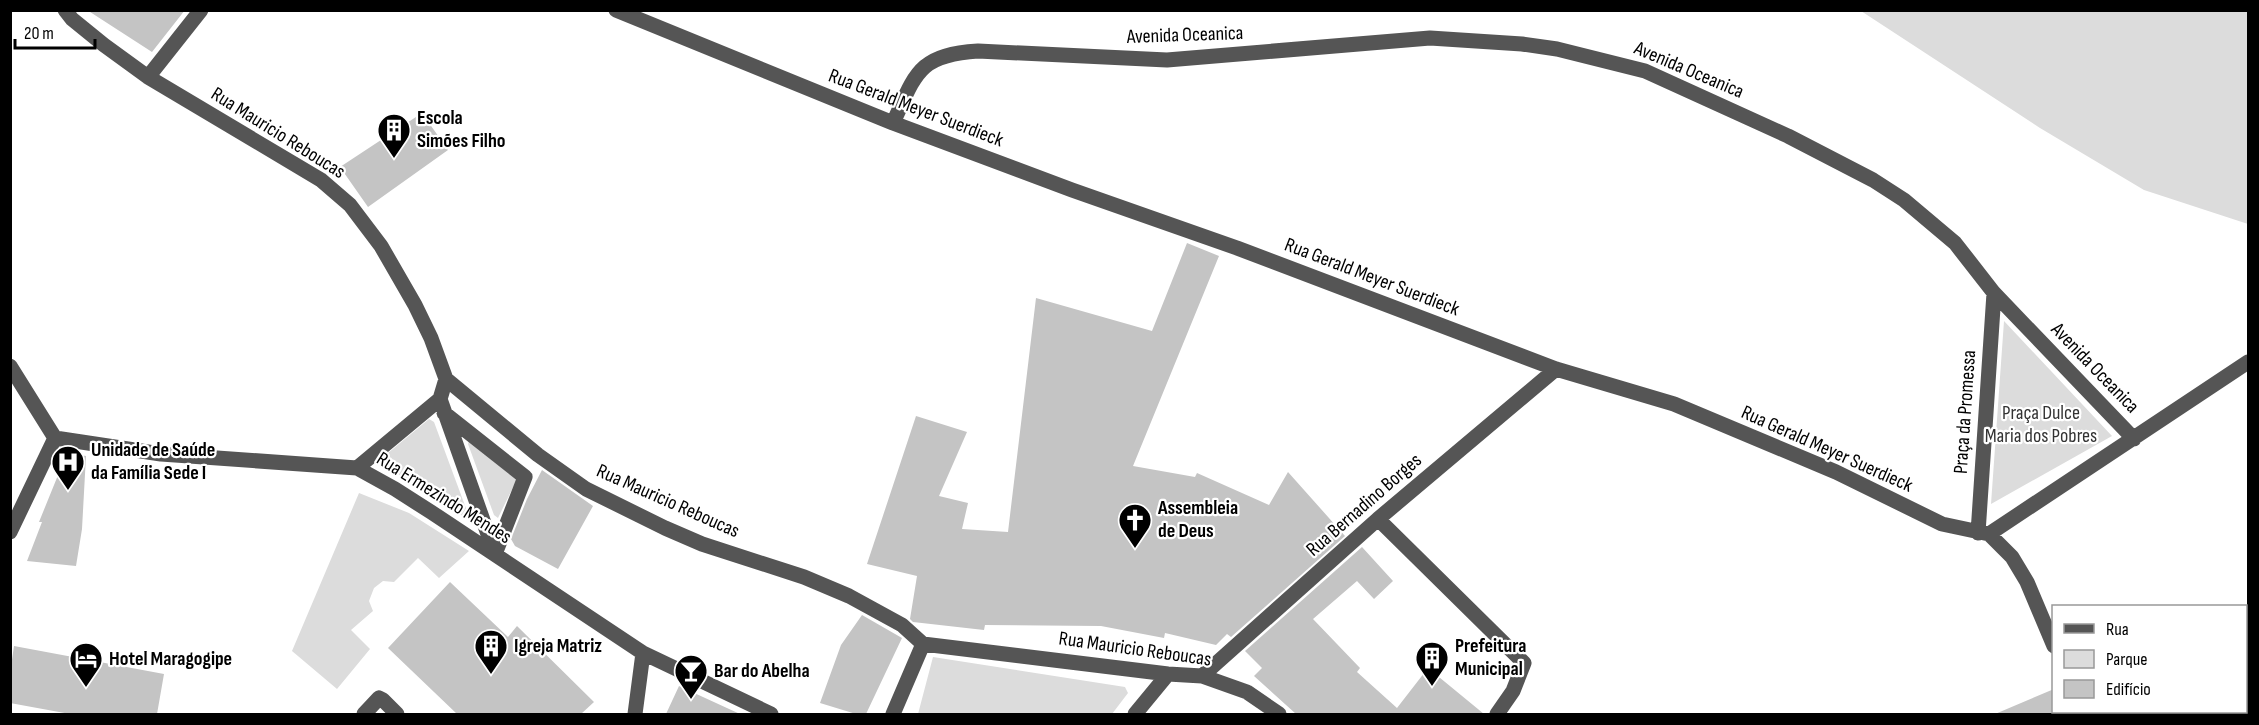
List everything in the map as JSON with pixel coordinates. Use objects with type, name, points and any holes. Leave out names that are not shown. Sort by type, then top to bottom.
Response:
[{"type":"street","name":"Rua Mauricio Reboucas","points":[[65,10],[72,19],[104,45],[148,77],[321,180],[350,205],[381,246],[415,305],[431,338],[446,379],[538,455],[586,489],[702,544],[804,577],[849,596],[902,625],[923,644],[1168,674],[1202,676],[1247,692],[1279,714]]},
{"type":"street","points":[[148,77],[201,10]]},
{"type":"street","name":"Rua Gerald Meyer Suerdieck","points":[[616,10],[893,123],[1072,190],[1248,252],[1556,369],[1674,404],[1836,472],[1942,524],[1983,534]]},
{"type":"street","name":"Avenida Oceanica","points":[[893,123],[919,71],[935,59],[960,52],[1167,60],[1430,38],[1522,44],[1557,49],[1645,70],[1788,136],[1873,180],[1904,200],[1955,243],[1994,293],[2134,439]]},
{"type":"street","name":"Praça da Promessa","points":[[1983,534],[1994,293]]},
{"type":"street","points":[[2052,641],[2027,582],[2012,557],[1983,534],[2134,439],[2248,362]]},
{"type":"street","points":[[10,366],[55,438],[10,532]]},
{"type":"street","name":"Rua Bernadino Borges","points":[[1202,676],[1378,519],[1556,369]]},
{"type":"street","points":[[446,379],[442,406],[495,554]]},
{"type":"street","points":[[357,468],[442,406]]},
{"type":"street","points":[[442,406],[525,477],[495,554]]},
{"type":"street","name":"Rua Ermezindo Mendes","points":[[55,438],[161,454],[357,468],[395,489],[643,653],[771,714]]},
{"type":"street","points":[[1378,519],[1524,663],[1513,690],[1497,714]]},
{"type":"street","points":[[893,714],[923,644]]},
{"type":"street","points":[[635,714],[643,653]]},
{"type":"street","points":[[1135,714],[1168,674]]},
{"type":"street","points":[[364,714],[379,698],[397,714]]},
{"type":"green space","points":[[1861,11],[2248,11],[2248,224],[2144,190],[2040,128]]},
{"type":"green space","name":"Praça Dulce Maria dos Pobres","points":[[2004,321],[2112,436],[1991,504]]},
{"type":"green space","points":[[429,419],[434,422],[467,511],[464,517],[381,463],[382,458]]},
{"type":"green space","points":[[469,441],[518,477],[498,518],[494,515],[468,444]]},
{"type":"green space","points":[[359,493],[409,513],[469,551],[439,578],[418,558],[394,582],[383,581],[374,588],[369,601],[373,611],[351,630],[370,649],[337,689],[292,651]]},
{"type":"green space","points":[[933,657],[1125,687],[1128,693],[1112,714],[918,714]]},
{"type":"building","points":[[87,10],[185,10],[152,52]]},
{"type":"building","name":"Escola Simões Filho","points":[[422,113],[448,150],[368,207],[340,167]]},
{"type":"building","points":[[1187,243],[1219,256],[1133,466],[1195,477],[1197,473],[1269,505],[1288,472],[1345,536],[1231,637],[1227,634],[1216,645],[1165,633],[1164,638],[1101,626],[985,625],[984,630],[913,622],[910,619],[917,576],[867,564],[916,416],[967,432],[939,496],[968,503],[962,529],[1008,532],[1036,298],[1152,331]]},
{"type":"building","points":[[67,453],[86,456],[82,529],[76,566],[27,561],[42,522],[39,522]]},
{"type":"building","points":[[542,470],[593,506],[558,569],[515,546],[511,539]]},
{"type":"building","points":[[1362,547],[1393,581],[1374,599],[1357,581],[1313,619],[1360,668],[1357,672],[1397,708],[1428,668],[1484,714],[1296,714],[1254,676],[1262,668],[1245,651]]},
{"type":"building","name":"Igreja Matriz","points":[[450,582],[508,637],[517,626],[594,702],[581,714],[457,714],[388,648]]},
{"type":"building","points":[[862,615],[902,638],[866,714],[856,714],[820,703],[841,645]]},
{"type":"building","name":"Hotel Maragogipe","points":[[14,646],[164,674],[157,714],[70,714],[10,703],[10,673]]},
{"type":"building","name":"Bar do Abelha","points":[[679,686],[740,714],[666,714]]},
{"type":"building","points":[[2052,690],[2052,713],[2054,714],[1995,714]]},
{"type":"place","name":"Escola Simões Filho","points":[[394,159]]},
{"type":"place","name":"Unidade de Saúde da Família Sede I","points":[[68,491]]},
{"type":"place","name":"Assembleia de Deus","points":[[1135,549]]},
{"type":"place","name":"Igreja Matriz","points":[[491,675]]},
{"type":"place","name":"Prefeitura Municipal","points":[[1432,687]]},
{"type":"place","name":"Hotel Maragogipe","points":[[86,688]]},
{"type":"place","name":"Bar do Abelha","points":[[691,700]]}]
